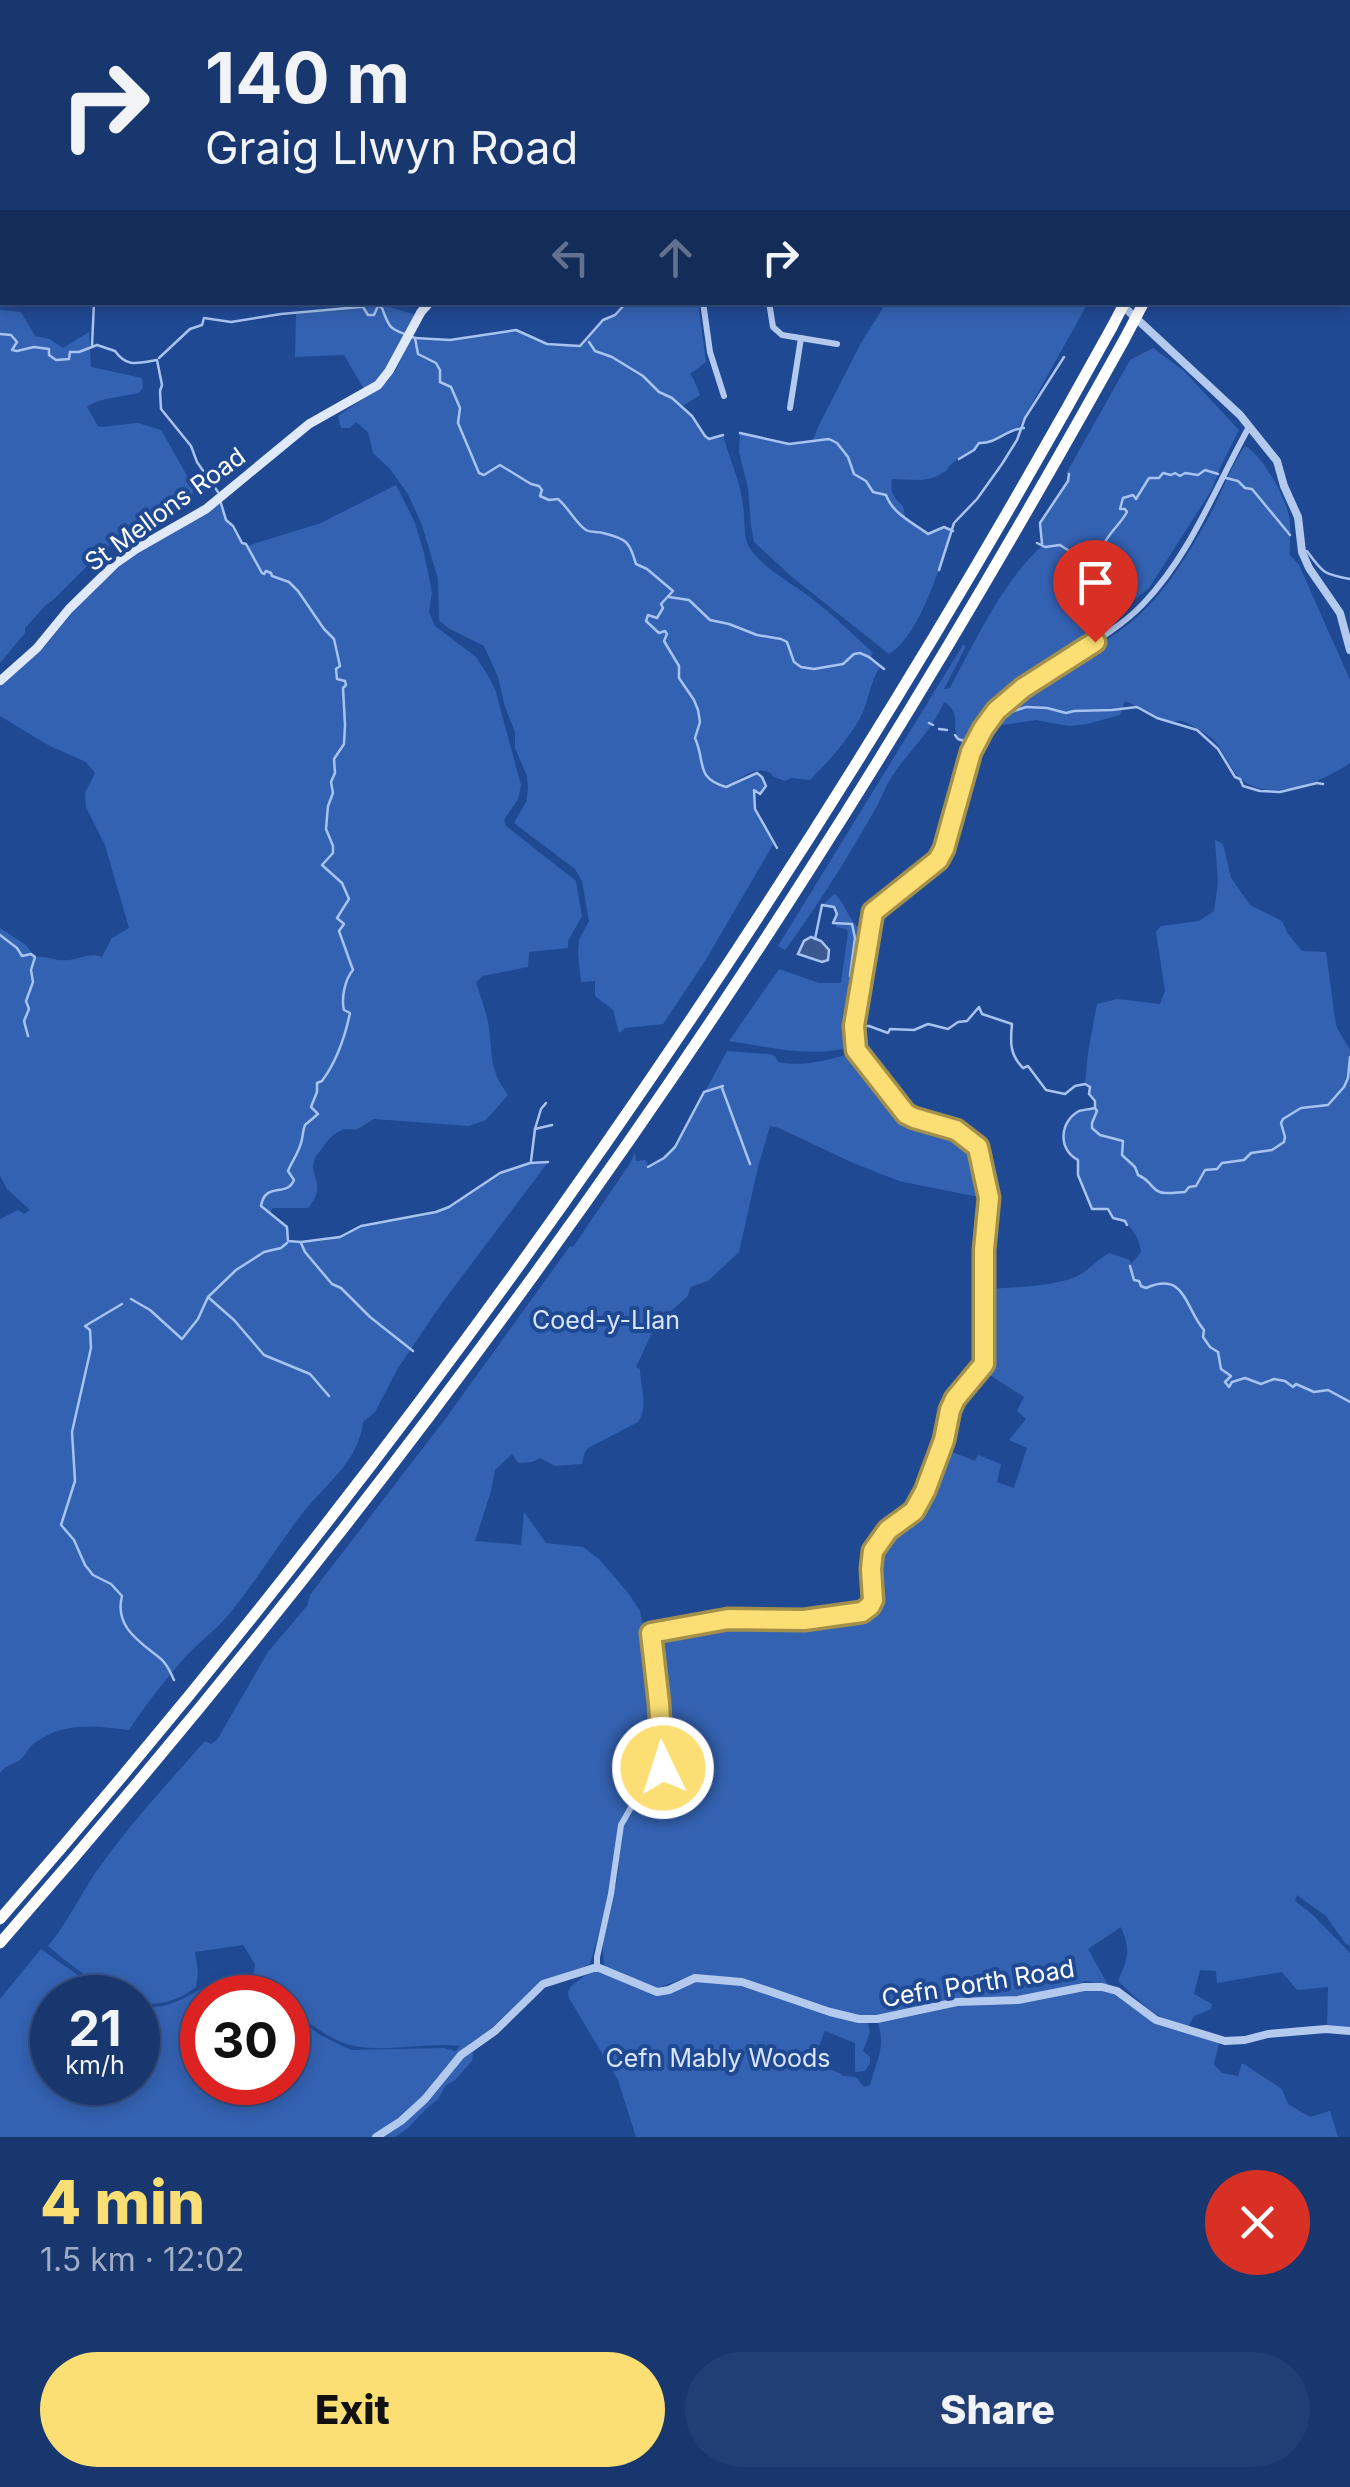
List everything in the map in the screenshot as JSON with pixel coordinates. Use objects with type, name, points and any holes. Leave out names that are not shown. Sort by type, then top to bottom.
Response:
[{"type":"highway","points":[[0,1917],[111,1790],[294,1565],[454,1358],[609,1140],[752,929],[896,702],[1001,525],[1112,328],[1121,305]]},
{"type":"highway","points":[[0,1946],[310,1570],[465,1368],[655,1101],[801,883],[897,730],[1006,548],[1142,305]]},
{"type":"main road","name":"St Mellons Road","points":[[0,681],[37,648],[69,609],[116,563],[206,509],[310,424],[378,385],[427,305]]},
{"type":"street","points":[[702,305],[710,352],[724,396]]},
{"type":"street","points":[[769,305],[772,322],[782,335],[838,344]]},
{"type":"street","points":[[1125,305],[1210,385],[1277,461],[1298,517],[1302,552],[1340,613],[1350,650]]},
{"type":"street","points":[[790,408],[801,338]]},
{"type":"street","points":[[376,2137],[401,2121],[425,2099],[460,2054],[495,2031],[543,1984],[597,1967],[622,1826],[633,1804],[663,1768],[651,1633],[728,1619],[804,1620],[862,1612],[870,1606],[873,1551],[888,1530],[914,1511],[944,1440],[955,1399],[984,1364],[984,1250],[989,1198],[978,1147],[956,1130],[906,1114],[856,1050],[854,1026],[873,912],[938,860],[971,752],[996,711],[1142,606],[1168,573],[1207,508],[1249,427]]},
{"type":"street","name":"Cefn Porth Road","points":[[597,1967],[656,1992],[695,1978],[742,1982],[859,2019],[877,2019],[957,2002],[1018,2000],[1102,1986],[1118,1991],[1156,2020],[1224,2041],[1306,2031],[1350,2031]]},
{"type":"green space","points":[[383,305],[416,315],[379,381],[364,389],[344,355],[295,357],[296,314]]},
{"type":"green space","points":[[625,305],[698,305],[706,362],[690,374],[700,395],[681,407],[705,437],[723,435],[741,495],[749,547],[771,570],[844,626],[881,666],[855,726],[810,780],[785,781],[757,771],[720,785],[731,786],[757,773],[762,777],[766,786],[760,794],[754,791],[755,809],[774,843],[663,1024],[625,1028],[619,1033],[613,1010],[595,996],[595,981],[581,982],[579,940],[589,921],[582,881],[575,869],[514,823],[526,802],[527,776],[515,748],[515,732],[498,677],[484,646],[439,620],[438,579],[408,494],[373,453],[368,432],[356,422],[350,428],[341,428],[338,416],[387,382],[412,337],[450,340],[516,330],[547,344],[580,346],[603,320]]},
{"type":"green space","points":[[885,305],[1087,305],[1018,428],[979,443],[936,477],[892,479],[893,494],[903,506],[905,516],[928,534],[944,527],[951,530],[919,616],[900,645],[889,654],[754,542],[739,452],[740,433],[789,444],[813,440],[861,343]]},
{"type":"green space","points":[[0,310],[21,312],[35,336],[50,339],[63,348],[89,332],[91,367],[142,378],[140,392],[87,407],[101,427],[138,423],[161,430],[193,492],[105,548],[45,606],[0,663]]},
{"type":"green space","points":[[1153,348],[1184,371],[1239,430],[1211,491],[1149,588],[1089,637],[1031,669],[978,723],[970,743],[958,739],[954,714],[944,702],[891,778],[808,917],[785,950],[778,946],[963,645],[966,646],[944,689],[950,688],[1002,594],[1042,546],[1040,523],[1068,481],[1066,474],[1130,360]]},
{"type":"green space","points":[[1245,446],[1259,458],[1280,491],[1290,522],[1290,555],[1299,565],[1350,680],[1350,763],[1309,784],[1261,789],[1236,774],[1209,736],[1182,721],[1161,720],[1125,701],[1120,715],[1087,724],[1069,726],[1036,720],[990,727],[1022,693],[1120,630],[1149,605],[1195,542]]},
{"type":"green space","points":[[396,485],[415,523],[424,553],[432,592],[429,612],[435,626],[476,657],[495,689],[521,785],[518,799],[504,820],[506,826],[576,881],[582,916],[568,948],[529,952],[528,967],[483,976],[476,982],[487,1018],[494,1068],[508,1095],[486,1120],[469,1126],[374,1119],[356,1130],[341,1130],[315,1159],[317,1193],[308,1208],[273,1208],[272,1216],[287,1226],[288,1241],[330,1240],[364,1226],[439,1211],[507,1171],[548,1162],[398,1368],[375,1412],[363,1422],[348,1461],[301,1515],[234,1608],[180,1663],[129,1730],[93,1727],[58,1731],[34,1744],[20,1760],[0,1773],[0,1219],[18,1210],[24,1214],[30,1210],[7,1189],[0,1176],[0,928],[26,945],[35,957],[64,960],[89,955],[102,957],[112,938],[129,928],[105,845],[86,807],[85,793],[95,773],[86,762],[0,716],[0,687],[128,559],[221,502],[231,526],[247,546],[321,523]]},
{"type":"green space","points":[[1215,840],[1223,844],[1231,878],[1250,905],[1282,921],[1302,951],[1326,952],[1337,1028],[1350,1050],[1350,1946],[1326,1916],[1297,1895],[1295,1901],[1350,1953],[1350,2028],[1327,2027],[1328,1987],[1297,1990],[1282,1972],[1217,1983],[1216,1971],[1200,1970],[1194,1994],[1212,2004],[1211,2009],[1194,2016],[1188,2027],[1168,2021],[1118,1981],[1127,1954],[1121,1927],[1088,1949],[1108,1985],[1085,1981],[1018,1998],[969,1999],[879,2016],[836,2010],[742,1978],[694,1975],[657,1988],[605,1966],[604,1931],[618,1874],[624,1826],[635,1806],[666,1771],[655,1639],[662,1633],[738,1620],[797,1624],[876,1609],[876,1550],[891,1530],[916,1513],[942,1448],[975,1461],[978,1455],[1001,1464],[997,1482],[1014,1488],[1027,1448],[1009,1440],[1026,1419],[1017,1411],[1024,1397],[982,1370],[987,1289],[1063,1281],[1083,1273],[1109,1253],[1130,1260],[1131,1264],[1141,1252],[1128,1226],[1113,1218],[1108,1209],[1092,1209],[1078,1175],[1078,1160],[1067,1150],[1065,1129],[1072,1117],[1096,1105],[1085,1084],[1097,1004],[1117,999],[1160,1004],[1165,991],[1156,932],[1161,926],[1199,921],[1214,911],[1218,883]]},
{"type":"green space","points":[[835,894],[865,932],[868,952],[867,973],[853,1016],[851,1047],[806,1052],[729,1041],[779,969],[819,983],[841,983],[848,932],[833,923],[837,914],[834,907],[822,905]]},
{"type":"green space","name":"Coed-y-Llan","points":[[727,1051],[769,1054],[778,1062],[796,1064],[849,1054],[910,1121],[949,1132],[967,1142],[976,1152],[984,1198],[899,1181],[770,1126],[739,1252],[708,1281],[691,1287],[687,1297],[656,1324],[636,1367],[640,1369],[643,1403],[638,1422],[588,1448],[582,1464],[555,1466],[540,1458],[518,1463],[512,1454],[495,1470],[475,1541],[521,1545],[524,1512],[546,1543],[583,1547],[599,1559],[640,1611],[654,1677],[661,1766],[625,1812],[609,1896],[590,1964],[530,1991],[489,2031],[470,2043],[474,2047],[472,2061],[446,2085],[438,2099],[395,2137],[0,2137],[0,1999],[41,1949],[78,1975],[30,1975],[30,2105],[160,2105],[160,2006],[180,2000],[180,2105],[310,2105],[310,2028],[351,2050],[456,2051],[460,2046],[369,2048],[341,2042],[310,2024],[310,1975],[253,1975],[255,1964],[243,1945],[195,1952],[198,1975],[180,1975],[180,1996],[160,2003],[160,1975],[86,1975],[48,1946],[96,1871],[128,1830],[205,1741],[211,1744],[217,1740],[268,1652],[307,1606],[310,1595],[573,1247],[635,1152],[636,1161],[646,1160],[648,1167],[675,1147]]},
{"type":"green space","name":"Cefn Mably Woods","points":[[597,1967],[657,1991],[695,1978],[742,1982],[867,2019],[870,2032],[863,2051],[870,2057],[870,2063],[865,2071],[855,2072],[855,2043],[825,2031],[813,2061],[843,2076],[856,2077],[864,2087],[870,2085],[880,2052],[877,2019],[957,2002],[1018,2000],[1084,1987],[1117,1991],[1156,2020],[1220,2039],[1214,2064],[1222,2073],[1238,2076],[1242,2063],[1282,2089],[1288,2104],[1310,2117],[1330,2111],[1338,2137],[636,2137],[618,2080],[569,1998],[571,1986]]},
{"type":"shaded area","points":[[811,937],[829,950],[828,960],[822,962],[798,954],[804,941]]},
{"type":"waterway","points":[[92,346],[94,305]]},
{"type":"waterway","points":[[415,338],[450,340],[516,330],[547,344],[580,346],[603,320],[624,305]]},
{"type":"waterway","points":[[159,358],[190,329],[202,325],[204,318],[231,322],[360,307],[374,315],[378,306],[382,308],[390,326],[415,338],[418,354],[436,363],[440,382],[451,387],[460,408],[458,423],[479,473],[484,475],[500,465],[539,486],[540,496],[558,499],[586,530],[626,542],[636,564],[673,591],[661,604],[663,608],[657,618],[648,615],[646,621],[659,633],[667,634],[664,641],[679,666],[679,678],[698,710],[700,722],[695,738],[705,774],[726,787],[757,773],[762,777],[766,786],[760,794],[754,790],[755,809],[777,848]]},
{"type":"waterway","points":[[0,334],[11,335],[17,342],[12,350],[49,349],[49,355],[56,360],[69,359],[70,352],[97,345],[115,351],[129,362],[157,360],[161,409],[191,446],[218,492]]},
{"type":"waterway","points":[[589,342],[595,351],[612,357],[672,398],[709,439],[723,435]]},
{"type":"waterway","points":[[939,570],[954,523],[1002,464],[1025,418],[1064,357]]},
{"type":"waterway","points":[[959,459],[979,443],[1024,428]]},
{"type":"waterway","points":[[740,433],[789,444],[829,439],[848,457],[854,474],[866,481],[873,492],[886,495],[904,517],[928,534],[944,527],[953,531]]},
{"type":"waterway","points":[[1037,543],[1045,547],[1060,545],[1091,565],[1127,512],[1120,509],[1123,498],[1133,495],[1136,499],[1149,478],[1159,478],[1163,473],[1198,475],[1205,470],[1218,474]]},
{"type":"waterway","points":[[1042,544],[1040,523],[1069,474]]},
{"type":"waterway","points":[[1226,478],[1252,489],[1290,535]]},
{"type":"waterway","points":[[220,500],[226,520],[246,544],[262,573],[266,571],[289,582],[334,639],[340,666],[336,669],[337,679],[346,685],[344,744],[334,759],[326,829],[333,853],[322,865],[342,883],[349,899],[337,918],[344,924],[339,931],[353,970],[343,1000],[344,1010],[350,1013],[336,1057],[317,1083],[311,1107],[318,1114],[305,1125],[300,1148],[288,1171],[294,1180],[286,1188],[267,1194],[261,1206],[287,1227],[288,1241],[340,1237],[361,1226],[436,1212],[500,1173],[530,1163],[548,1162]]},
{"type":"waterway","points":[[1307,551],[1324,571],[1350,579]]},
{"type":"waterway","points":[[669,597],[689,600],[710,620],[787,642],[794,662],[801,667],[843,664],[860,653],[884,669]]},
{"type":"waterway","points":[[965,802],[972,769],[990,729],[997,721],[1026,707],[1066,713],[1137,707],[1157,718],[1197,730],[1218,749],[1243,786],[1280,792],[1323,784]]},
{"type":"waterway","points":[[929,723],[933,725]]},
{"type":"waterway","points":[[939,729],[947,730]]},
{"type":"waterway","points":[[955,735],[970,743]]},
{"type":"waterway","points":[[815,939],[822,905],[834,907],[837,914],[833,923],[852,924],[855,938],[850,976]]},
{"type":"waterway","points":[[0,935],[22,956],[35,957],[24,1021],[28,1036]]},
{"type":"waterway","points":[[848,999],[846,1024],[888,1033],[890,1029],[914,1030],[928,1024],[948,1029],[967,1021],[979,1007],[982,1014],[1012,1024],[1013,1053],[1046,1090],[1065,1094],[1075,1086],[1090,1087],[1095,1108],[1072,1116],[1065,1129],[1064,1143],[1078,1160],[1078,1175],[1092,1209],[1108,1209],[1113,1218],[1127,1225]]},
{"type":"waterway","points":[[1095,1108],[1092,1128],[1100,1135],[1123,1141],[1122,1155],[1138,1175],[1161,1192],[1185,1192],[1196,1186],[1205,1170],[1244,1160],[1251,1153],[1272,1150],[1284,1142],[1283,1119],[1301,1108],[1328,1105],[1344,1087],[1350,1057]]},
{"type":"waterway","points":[[648,1167],[675,1147],[704,1092],[723,1086]]},
{"type":"waterway","points":[[722,1088],[750,1164]]},
{"type":"waterway","points":[[535,1129],[546,1103]]},
{"type":"waterway","points":[[531,1161],[535,1129],[552,1125]]},
{"type":"waterway","points":[[131,1299],[150,1310],[182,1339],[198,1319],[208,1297],[236,1270],[287,1243]]},
{"type":"waterway","points":[[301,1243],[332,1284],[413,1351]]},
{"type":"waterway","points":[[1130,1266],[1134,1280],[1141,1286],[1169,1284],[1183,1294],[1204,1330],[1203,1337],[1218,1352],[1221,1369],[1231,1376],[1225,1382],[1229,1387],[1245,1378],[1261,1384],[1274,1379],[1314,1392],[1328,1390],[1350,1402]]},
{"type":"waterway","points":[[209,1298],[264,1355],[310,1374],[329,1396]]},
{"type":"waterway","points":[[122,1304],[85,1326],[90,1330],[91,1348],[72,1432],[75,1481],[61,1525],[93,1575],[111,1584],[122,1596],[125,1625],[163,1661],[174,1680]]},
{"type":"route","points":[[663,1768],[651,1633],[728,1619],[788,1621],[842,1616],[870,1606],[873,1551],[888,1530],[914,1511],[944,1440],[955,1399],[984,1364],[984,1250],[989,1198],[978,1147],[956,1130],[906,1114],[856,1050],[854,1026],[873,912],[938,860],[971,752],[983,729],[996,711],[1023,688],[1095,642]]}]
